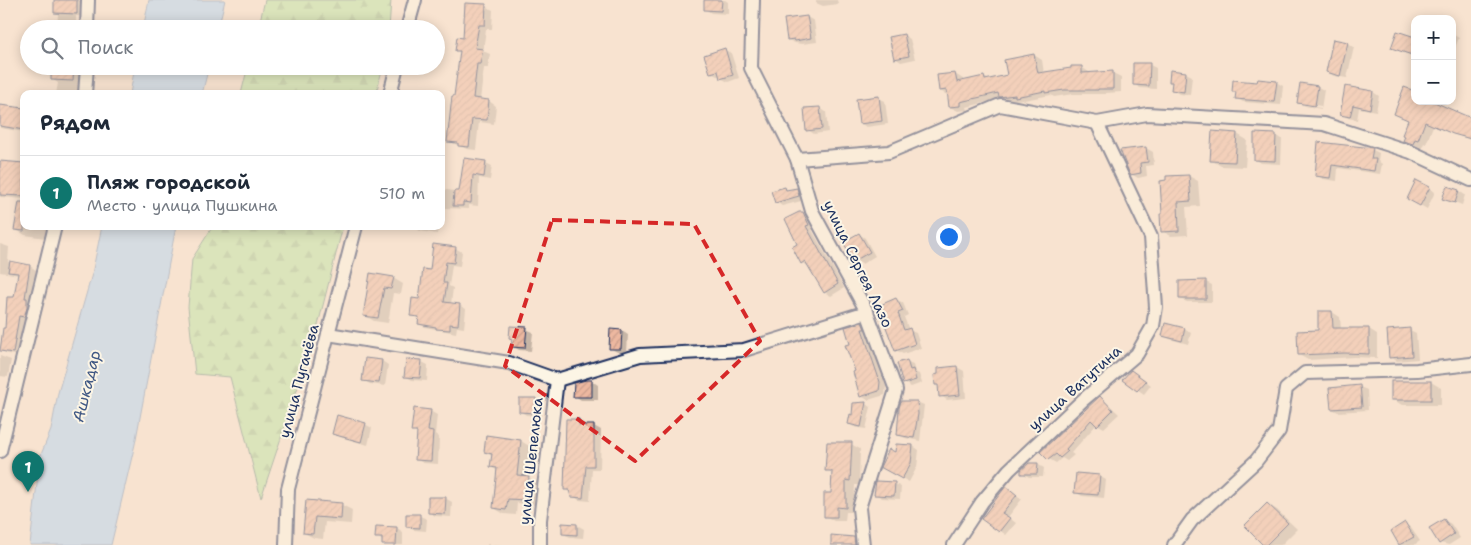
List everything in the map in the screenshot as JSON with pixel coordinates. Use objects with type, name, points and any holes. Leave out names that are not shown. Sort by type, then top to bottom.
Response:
[{"type":"street","points":[[88,0],[88,20]]},
{"type":"street","points":[[409,20],[415,0]]},
{"type":"street","name":"улица Сергея Лазо","points":[[753,0],[752,68],[797,159],[812,211],[867,312],[896,390],[859,508],[862,545]]},
{"type":"street","points":[[84,90],[86,75]]},
{"type":"street","points":[[391,90],[395,75]]},
{"type":"street","points":[[797,159],[889,152],[1000,105],[1097,123],[1147,114],[1324,124],[1411,152],[1471,180]]},
{"type":"street","name":"улица Ватутина","points":[[954,545],[982,502],[1009,470],[1083,400],[1137,354],[1153,326],[1156,306],[1151,237],[1097,123]]},
{"type":"street","points":[[0,451],[54,230]]},
{"type":"street","name":"улица Пугачёва","points":[[286,545],[288,489],[355,230]]},
{"type":"street","points":[[328,334],[509,363],[557,380],[640,355],[744,350],[867,312]]},
{"type":"street","points":[[1174,545],[1192,520],[1256,461],[1280,430],[1286,389],[1305,373],[1417,370],[1471,364]]},
{"type":"street","name":"улица Шепелюка","points":[[540,545],[540,520],[557,380]]},
{"type":"highlighted area","points":[[552,220],[694,224],[760,341],[635,461],[505,366]]},
{"type":"green space","points":[[265,0],[391,0],[390,20],[260,20]]},
{"type":"green space","points":[[246,75],[381,75],[377,90],[242,90]]},
{"type":"green space","points":[[210,230],[342,230],[316,333],[261,498],[230,377],[195,374],[188,307],[192,259]]},
{"type":"water","points":[[149,0],[225,0],[220,20],[145,20]]},
{"type":"water","points":[[133,75],[207,75],[203,90],[131,90]]},
{"type":"water","name":"Ашкадар","points":[[101,230],[175,230],[135,444],[111,545],[30,545],[40,457],[51,430],[58,393],[92,274]]},
{"type":"building","points":[[54,0],[77,0],[77,14],[54,13]]},
{"type":"building","points":[[704,0],[722,0],[721,11],[704,10]]},
{"type":"building","points":[[465,3],[486,4],[485,25],[479,25],[475,48],[483,49],[480,64],[477,64],[473,98],[489,100],[487,120],[472,119],[469,147],[447,142],[452,96],[454,96],[460,51],[455,51],[457,37],[463,38]]},
{"type":"building","points":[[807,16],[811,38],[795,41],[794,39],[787,40],[784,19]]},
{"type":"building","points":[[1397,31],[1411,36],[1411,55],[1391,48]]},
{"type":"building","points":[[904,34],[909,56],[894,59],[889,37]]},
{"type":"building","points":[[1333,39],[1348,42],[1340,76],[1326,72]]},
{"type":"building","points":[[725,48],[733,75],[720,79],[718,71],[710,73],[704,55]]},
{"type":"building","points":[[1034,54],[1038,73],[1071,68],[1071,66],[1082,66],[1082,73],[1113,71],[1113,89],[1064,90],[1045,93],[1045,91],[1015,97],[1015,95],[999,97],[998,93],[960,102],[960,106],[949,107],[947,90],[939,91],[937,75],[955,73],[957,82],[984,76],[985,80],[1007,75],[1004,60]]},
{"type":"building","points":[[1133,63],[1150,63],[1149,86],[1133,85]]},
{"type":"building","points":[[1170,70],[1186,72],[1184,92],[1171,90],[1172,82],[1169,82]]},
{"type":"building","points":[[51,75],[73,75],[73,81],[51,80]]},
{"type":"building","points":[[1258,79],[1277,81],[1274,102],[1235,99],[1236,92],[1232,92],[1233,80],[1257,82]]},
{"type":"building","points":[[1300,83],[1318,86],[1315,106],[1297,103]]},
{"type":"building","points":[[1345,86],[1373,91],[1370,109],[1353,105],[1350,117],[1340,115]]},
{"type":"building","points":[[1404,87],[1411,90],[1411,105],[1441,105],[1471,118],[1471,139],[1453,134],[1425,122],[1418,140],[1415,139],[1413,144],[1403,141],[1405,136],[1402,135],[1408,120],[1394,114]]},
{"type":"building","points":[[879,96],[882,121],[859,124],[856,99]]},
{"type":"building","points":[[0,105],[20,108],[20,129],[0,126]]},
{"type":"building","points":[[820,107],[822,129],[806,131],[804,108]]},
{"type":"building","points":[[1212,131],[1237,133],[1235,162],[1210,161]]},
{"type":"building","points":[[1254,133],[1276,134],[1275,161],[1254,160]]},
{"type":"building","points":[[1318,142],[1373,148],[1371,159],[1376,159],[1374,171],[1332,165],[1330,178],[1315,176]]},
{"type":"building","points":[[1146,147],[1148,162],[1140,163],[1141,173],[1130,175],[1120,150]]},
{"type":"building","points":[[464,158],[486,161],[484,177],[473,175],[471,203],[463,202],[463,206],[453,206],[454,191],[459,191]]},
{"type":"building","points":[[0,161],[20,163],[20,196],[0,195]]},
{"type":"building","points":[[1189,175],[1191,201],[1178,202],[1179,231],[1161,232],[1160,181],[1166,180],[1166,176]]},
{"type":"building","points":[[1416,180],[1430,187],[1420,206],[1407,199]]},
{"type":"building","points":[[1447,186],[1459,190],[1455,203],[1442,199]]},
{"type":"building","points":[[785,187],[786,190],[797,188],[799,196],[775,203],[771,191]]},
{"type":"building","points":[[20,202],[20,230],[24,231],[14,230]]},
{"type":"building","points":[[803,212],[809,225],[806,226],[838,284],[824,293],[805,261],[801,264],[792,247],[797,244],[785,219]]},
{"type":"building","points":[[859,233],[870,252],[854,261],[843,242]]},
{"type":"building","points":[[433,244],[456,247],[454,263],[446,262],[443,283],[447,283],[444,302],[460,304],[458,325],[450,324],[450,330],[436,329],[436,327],[418,324],[419,317],[410,316],[412,298],[419,299],[423,269],[430,270]]},
{"type":"building","points":[[10,261],[30,265],[25,298],[27,298],[27,308],[24,317],[19,316],[13,353],[0,351],[3,328],[5,328],[7,297],[14,297],[18,273],[8,272]]},
{"type":"building","points":[[370,273],[394,277],[391,289],[384,288],[378,318],[363,316]]},
{"type":"building","points":[[1206,280],[1206,299],[1179,299],[1179,281]]},
{"type":"building","points":[[896,298],[903,311],[898,313],[904,330],[910,328],[915,344],[895,351],[878,306]]},
{"type":"building","points":[[1318,311],[1332,311],[1333,328],[1369,328],[1369,354],[1298,355],[1297,331],[1318,330]]},
{"type":"building","points":[[862,322],[865,329],[862,329],[880,382],[879,391],[860,397],[853,372],[855,371],[845,345],[850,344],[845,327]]},
{"type":"building","points":[[1165,323],[1185,328],[1182,341],[1162,336]]},
{"type":"building","points":[[510,326],[527,327],[525,348],[511,347],[512,339],[509,338]]},
{"type":"building","points":[[1410,328],[1412,356],[1389,358],[1387,330]]},
{"type":"building","points":[[610,329],[622,330],[621,349],[609,349]]},
{"type":"building","points":[[365,358],[382,360],[379,383],[362,381]]},
{"type":"building","points":[[406,359],[422,360],[420,378],[404,377]]},
{"type":"building","points":[[907,360],[910,370],[913,369],[916,380],[903,384],[897,363]]},
{"type":"building","points":[[957,366],[960,395],[939,397],[938,385],[935,385],[934,375],[938,374],[938,368]]},
{"type":"building","points":[[1131,370],[1146,381],[1137,391],[1122,380]]},
{"type":"building","points":[[592,380],[592,397],[573,397],[574,383]]},
{"type":"building","points":[[1391,381],[1431,381],[1431,400],[1391,400]]},
{"type":"building","points":[[1360,385],[1362,407],[1331,409],[1329,388]]},
{"type":"building","points":[[1100,396],[1113,410],[1097,426],[1091,420],[1066,449],[1068,451],[1060,458],[1056,454],[1048,460],[1040,452]]},
{"type":"building","points":[[519,398],[536,398],[535,413],[519,412]]},
{"type":"building","points":[[901,401],[917,401],[918,414],[914,438],[897,435]]},
{"type":"building","points":[[866,402],[861,427],[848,424],[850,414],[852,415],[853,403]]},
{"type":"building","points":[[414,408],[431,410],[428,431],[433,432],[431,461],[415,460],[417,432],[411,432]]},
{"type":"building","points":[[337,415],[366,423],[361,442],[332,434]]},
{"type":"building","points":[[566,419],[579,419],[579,425],[594,425],[594,466],[586,466],[583,498],[571,497],[569,490],[564,490]]},
{"type":"building","points":[[486,435],[521,440],[517,475],[529,476],[527,500],[508,499],[506,510],[493,508],[497,468],[490,467],[492,454],[484,452]]},
{"type":"building","points":[[827,442],[852,442],[850,481],[846,480],[846,508],[837,507],[837,517],[824,517],[824,493],[831,493],[832,471],[825,471]]},
{"type":"building","points":[[896,444],[913,445],[911,463],[902,479],[880,467],[889,449],[895,452]]},
{"type":"building","points":[[1029,463],[1038,463],[1037,474],[1021,474],[1021,470]]},
{"type":"building","points":[[1076,473],[1100,475],[1098,495],[1074,493]]},
{"type":"building","points":[[876,481],[895,482],[894,496],[874,495]]},
{"type":"building","points":[[1006,486],[1017,495],[1002,513],[1010,518],[999,532],[981,519]]},
{"type":"building","points":[[428,497],[446,497],[445,514],[428,513]]},
{"type":"building","points":[[306,500],[342,503],[341,519],[315,517],[313,534],[303,533]]},
{"type":"building","points":[[1267,503],[1288,523],[1266,545],[1263,545],[1244,526]]},
{"type":"building","points":[[406,514],[420,514],[420,528],[406,527]]},
{"type":"building","points":[[1444,519],[1454,534],[1439,544],[1429,528]]},
{"type":"building","points":[[1405,522],[1414,537],[1399,545],[1391,531]]},
{"type":"building","points":[[562,523],[577,524],[577,535],[562,534]]},
{"type":"building","points":[[376,526],[397,527],[396,545],[382,545],[382,538],[375,538]]},
{"type":"building","points":[[831,535],[854,537],[855,545],[831,545]]},
{"type":"place","name":"Пляж городской","points":[[28,492]]}]
